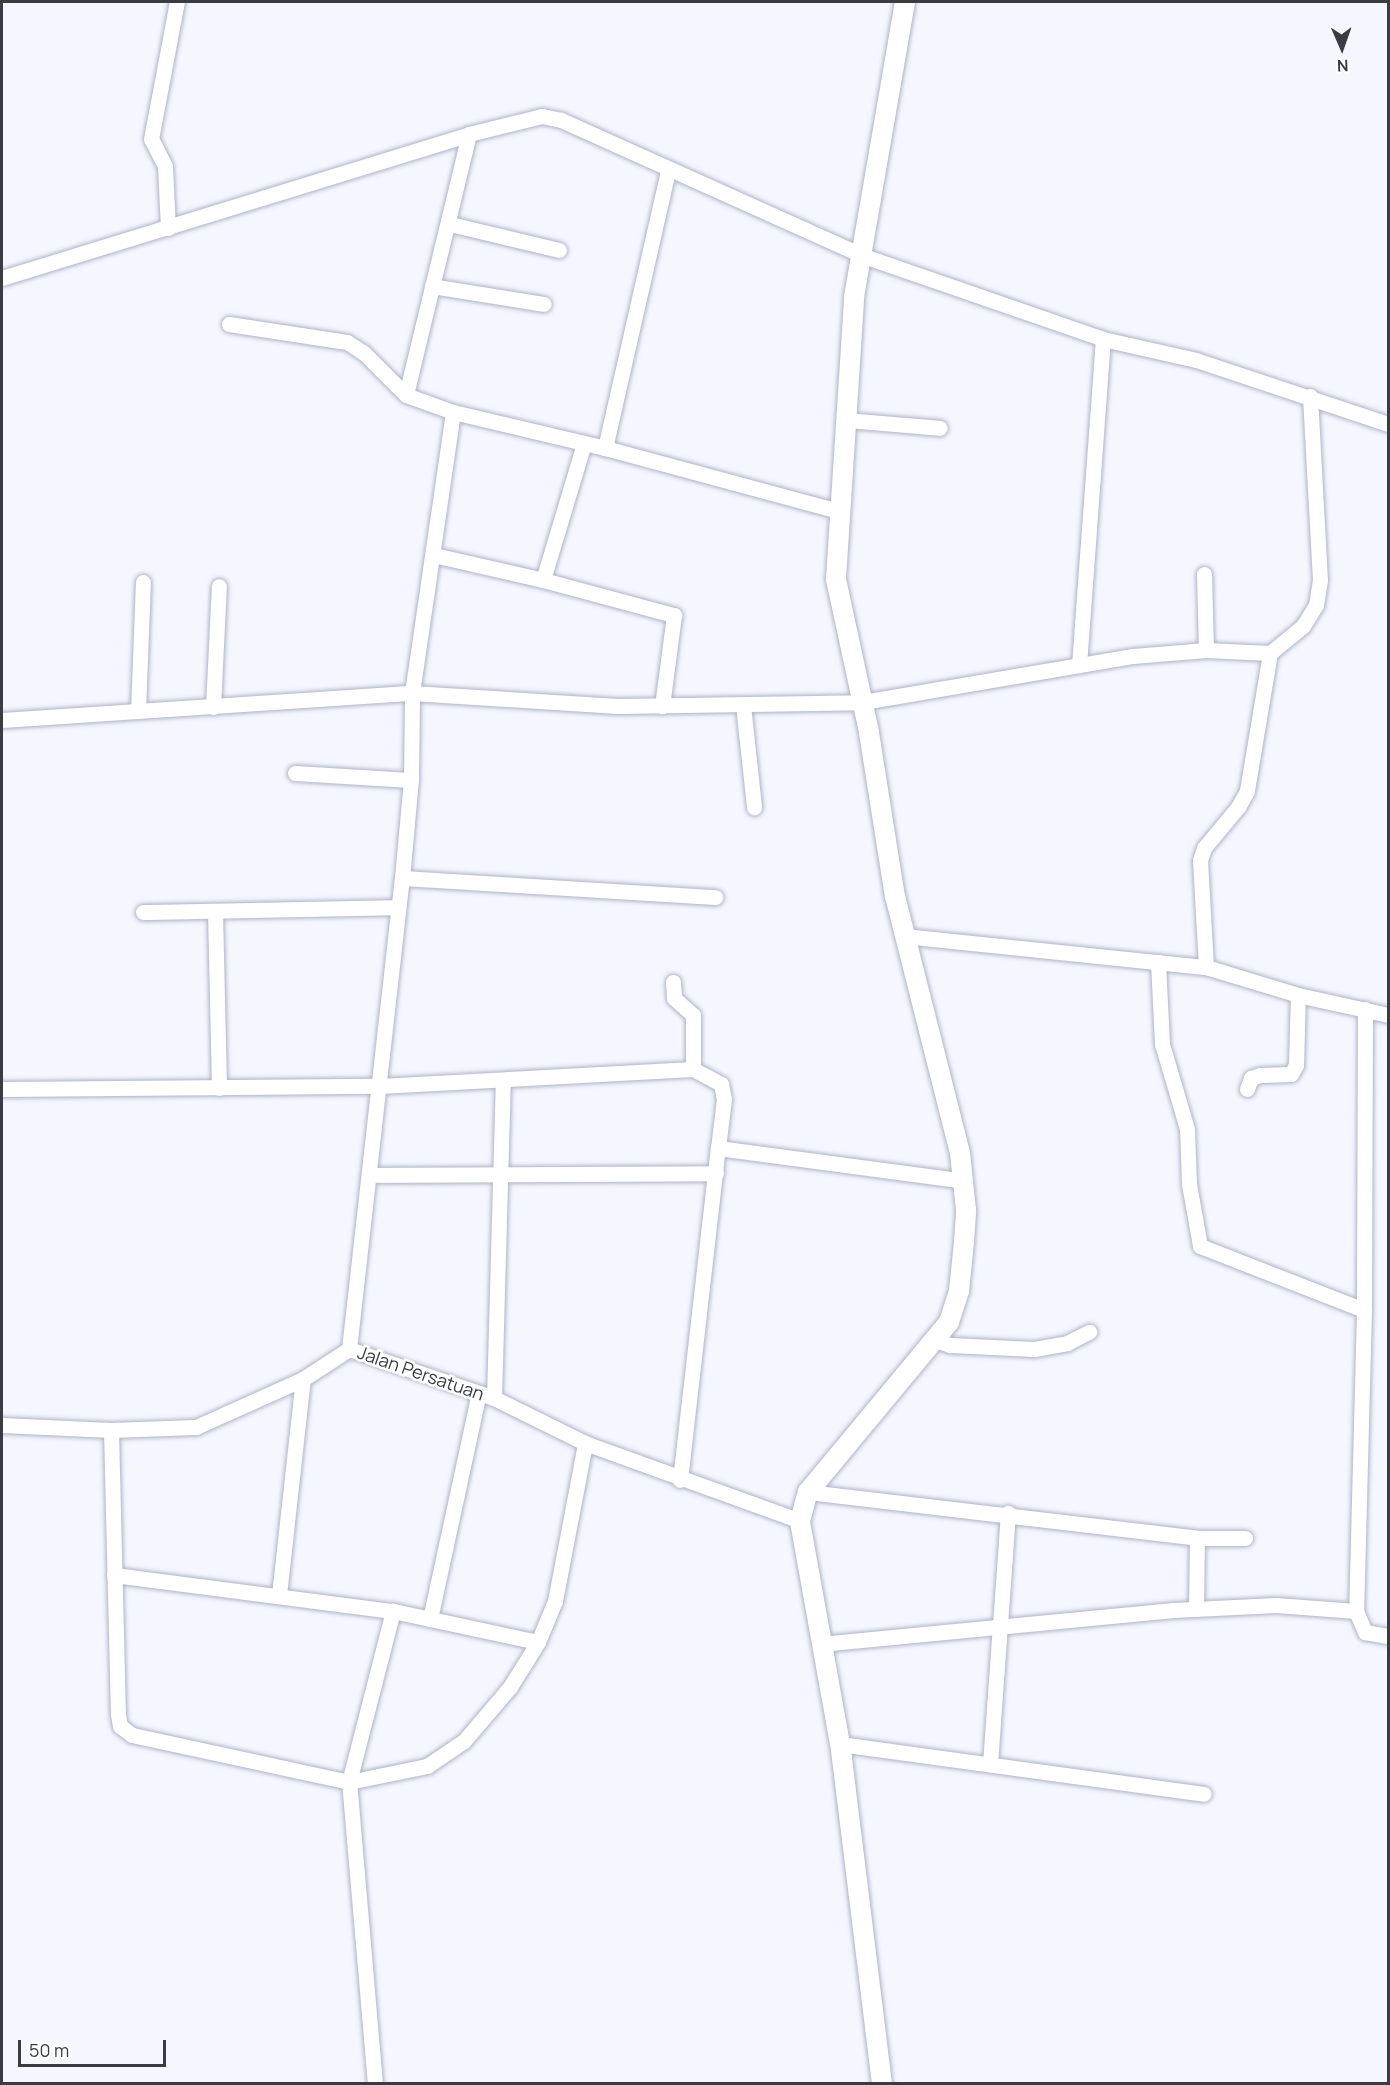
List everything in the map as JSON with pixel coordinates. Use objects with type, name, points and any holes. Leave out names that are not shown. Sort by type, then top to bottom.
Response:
[{"type":"street","points":[[166,229],[165,166],[153,148],[151,139],[177,2]]},
{"type":"street","points":[[882,2084],[840,1744],[820,1644],[800,1521],[808,1492],[949,1323],[959,1291],[966,1210],[964,1181],[904,936],[863,702],[836,579],[838,511],[847,420],[852,319],[905,2]]},
{"type":"street","points":[[2,278],[525,118],[561,120],[861,255],[1102,339],[1196,360],[1389,424]]},
{"type":"street","points":[[405,395],[450,224],[469,134]]},
{"type":"street","points":[[605,448],[668,170]]},
{"type":"street","points":[[450,224],[559,250]]},
{"type":"street","points":[[432,286],[544,304]]},
{"type":"street","points":[[229,324],[346,342],[364,353],[405,395],[453,412],[605,448],[838,511]]},
{"type":"street","points":[[1079,665],[1102,339]]},
{"type":"street","points":[[1206,967],[1200,860],[1204,848],[1233,815],[1247,791],[1270,653],[1303,626],[1316,605],[1318,589],[1310,396]]},
{"type":"street","points":[[350,1349],[402,878],[411,780],[412,693],[434,555],[453,412]]},
{"type":"street","points":[[847,420],[940,428]]},
{"type":"street","points":[[543,580],[584,443]]},
{"type":"street","points":[[434,555],[543,580],[674,615],[662,706]]},
{"type":"street","points":[[1204,574],[1206,650]]},
{"type":"street","points":[[138,711],[143,582]]},
{"type":"street","points":[[213,707],[219,586]]},
{"type":"street","points":[[3,720],[412,693],[662,706],[863,702],[1079,665],[1206,650],[1270,653]]},
{"type":"street","points":[[743,705],[754,807]]},
{"type":"street","points":[[295,773],[411,780]]},
{"type":"street","points":[[402,878],[715,897]]},
{"type":"street","points":[[143,912],[398,907]]},
{"type":"street","points":[[215,911],[219,1088]]},
{"type":"street","points":[[904,936],[1206,967],[1298,995],[1389,1015]]},
{"type":"street","points":[[1158,962],[1162,1044],[1187,1130],[1189,1184],[1200,1246],[1364,1310]]},
{"type":"street","points":[[673,982],[674,999],[693,1015],[693,1069]]},
{"type":"street","points":[[1247,1089],[1251,1078],[1260,1075],[1292,1074],[1296,1065],[1298,995]]},
{"type":"street","points":[[1365,1009],[1364,1310],[1356,1611],[1365,1632],[1389,1636]]},
{"type":"street","points":[[2,1089],[379,1086],[693,1069],[721,1084],[724,1100],[680,1480]]},
{"type":"street","points":[[430,1618],[486,1396],[500,1173],[503,1080]]},
{"type":"street","points":[[718,1148],[964,1181]]},
{"type":"street","points":[[369,1175],[716,1173]]},
{"type":"street","points":[[936,1340],[950,1345],[1034,1349],[1067,1343],[1089,1332]]},
{"type":"street","name":"Jalan Persatuan","points":[[3,1425],[111,1430],[196,1428],[303,1379],[350,1349],[486,1396],[585,1443],[680,1480],[800,1521]]},
{"type":"street","points":[[279,1595],[303,1379]]},
{"type":"street","points":[[111,1430],[120,1726],[132,1735],[349,1782],[427,1766],[464,1740],[510,1687],[538,1642],[555,1601],[566,1559],[585,1443]]},
{"type":"street","points":[[808,1492],[1008,1513],[1197,1538],[1245,1538]]},
{"type":"street","points":[[990,1764],[1008,1513]]},
{"type":"street","points":[[1196,1609],[1197,1538]]},
{"type":"street","points":[[114,1575],[393,1611],[538,1642]]},
{"type":"street","points":[[820,1644],[1196,1609],[1276,1605],[1356,1611]]},
{"type":"street","points":[[375,2084],[349,1782],[393,1611]]},
{"type":"street","points":[[840,1744],[1204,1794]]}]
